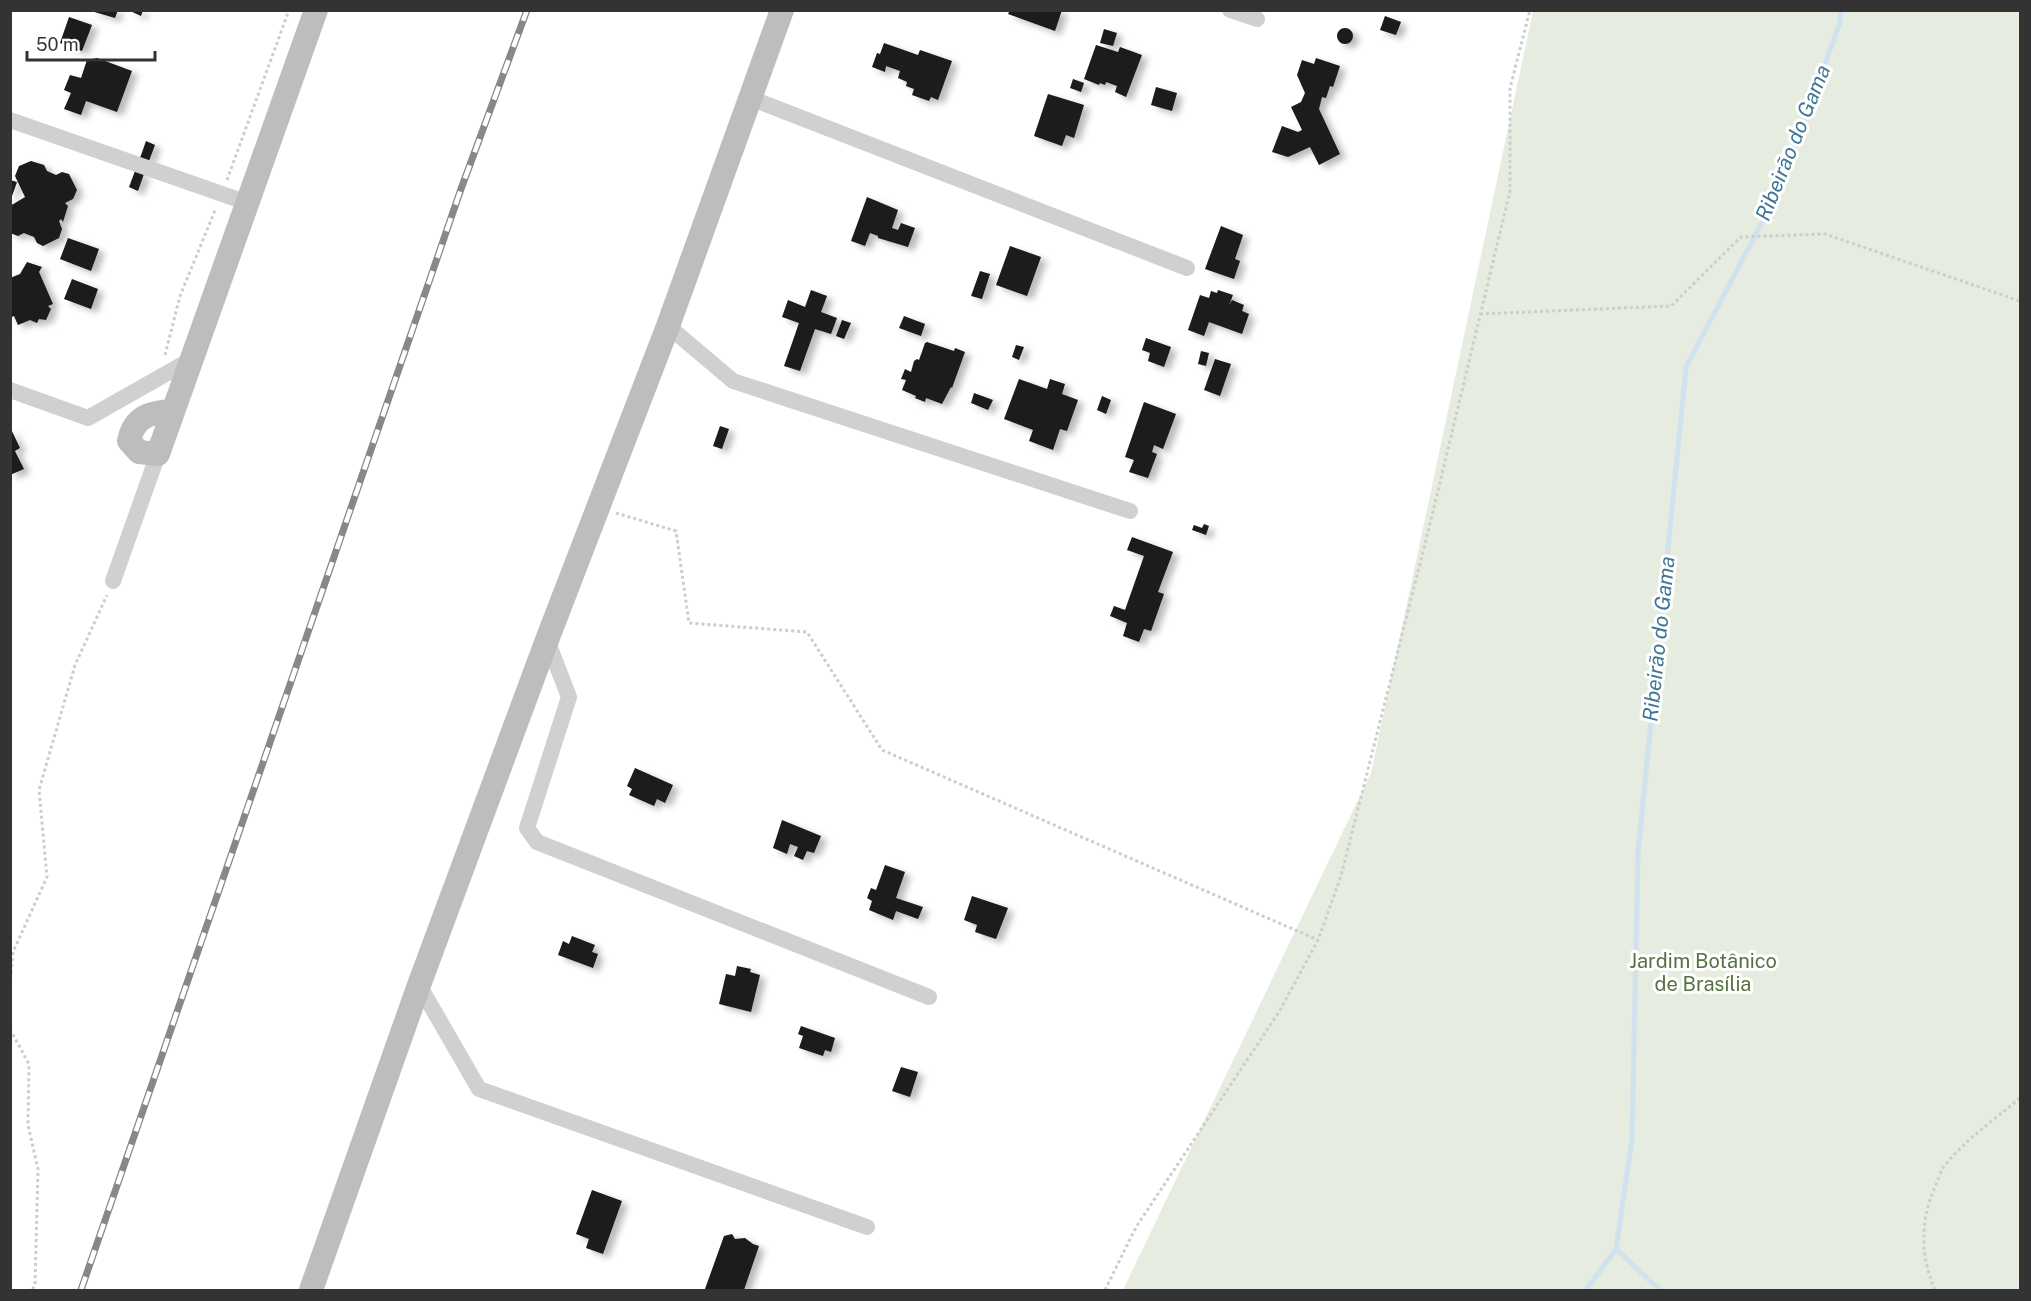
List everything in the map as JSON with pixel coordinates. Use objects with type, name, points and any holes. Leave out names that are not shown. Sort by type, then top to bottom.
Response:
[{"type":"street","points":[[113,581],[316,10]]},
{"type":"street","points":[[311,1290],[419,985],[547,640],[668,326],[782,10]]},
{"type":"street","points":[[1230,10],[1257,19]]},
{"type":"street","points":[[750,98],[1186,268]]},
{"type":"street","points":[[10,120],[248,203]]},
{"type":"street","points":[[668,326],[733,381],[1130,511]]},
{"type":"street","points":[[10,390],[88,418],[192,359]]},
{"type":"street","points":[[158,454],[139,452],[129,441],[132,428],[155,412],[173,411]]},
{"type":"street","points":[[547,640],[569,697],[527,828],[537,842],[929,997]]},
{"type":"street","points":[[419,985],[478,1089],[867,1227]]},
{"type":"path","points":[[1105,1290],[1136,1227],[1279,1012],[1318,940],[1341,876],[1429,528],[1510,191],[1510,88],[1530,10]]},
{"type":"path","points":[[1480,314],[1671,306],[1741,237],[1825,234],[2020,301]]},
{"type":"path","points":[[598,507],[676,531],[689,623],[807,632],[882,750],[1318,940]]},
{"type":"path","points":[[10,985],[14,952],[47,877],[39,790],[75,665],[113,581]]},
{"type":"path","points":[[10,1029],[29,1064],[27,1125],[38,1169],[35,1285],[32,1290]]},
{"type":"path","points":[[1935,1290],[1928,1275],[1923,1239],[1926,1207],[1943,1168],[1969,1140],[2020,1098]]},
{"type":"green space","name":"Jardim Botânico de Brasília","points":[[1533,11],[2020,11],[2020,1290],[1123,1290],[1371,773]]},
{"type":"building","points":[[91,10],[118,10],[115,18],[91,11]]},
{"type":"building","points":[[128,10],[143,10],[141,16]]},
{"type":"building","points":[[1010,10],[1062,10],[1055,31],[1008,14]]},
{"type":"building","points":[[1385,16],[1401,22],[1396,35],[1380,30]]},
{"type":"building","points":[[69,17],[92,25],[82,51],[60,43]]},
{"type":"building","points":[[1342,28],[1348,28],[1353,36],[1351,42],[1342,44],[1337,39],[1337,33]]},
{"type":"building","points":[[1104,29],[1117,33],[1113,46],[1100,43]]},
{"type":"building","points":[[884,43],[918,55],[920,50],[952,61],[938,100],[931,97],[929,101],[912,95],[914,89],[906,86],[907,82],[898,78],[900,71],[886,66],[885,72],[872,67]]},
{"type":"building","points":[[1096,45],[1118,52],[1120,47],[1142,55],[1126,97],[1115,92],[1117,86],[1106,82],[1105,85],[1100,83],[1099,85],[1084,79]]},
{"type":"building","points":[[97,58],[132,71],[117,112],[86,101],[81,115],[64,109],[71,93],[64,90],[70,75],[81,78],[87,60]]},
{"type":"building","points":[[1316,58],[1340,66],[1333,87],[1330,86],[1326,98],[1322,97],[1319,109],[1340,154],[1319,165],[1310,147],[1288,157],[1272,152],[1282,126],[1298,132],[1302,130],[1291,107],[1301,102],[1305,93],[1297,75],[1302,60],[1314,64]]},
{"type":"building","points":[[1073,79],[1084,83],[1081,92],[1070,88]]},
{"type":"building","points":[[1156,87],[1177,93],[1172,111],[1151,105]]},
{"type":"building","points":[[1048,94],[1084,105],[1074,138],[1066,135],[1062,146],[1034,136]]},
{"type":"building","points":[[146,141],[155,145],[149,161],[140,158]]},
{"type":"building","points":[[31,161],[44,165],[47,171],[56,175],[62,172],[69,174],[77,190],[73,199],[65,203],[68,206],[63,222],[61,219],[59,221],[62,229],[59,238],[43,246],[37,243],[34,237],[24,233],[18,236],[10,233],[10,206],[25,197],[15,176],[19,166]]},
{"type":"building","points":[[135,171],[144,174],[138,191],[129,187]]},
{"type":"building","points":[[10,180],[17,182],[11,199],[10,199]]},
{"type":"building","points":[[867,197],[898,210],[892,228],[898,230],[901,223],[915,228],[908,247],[878,238],[870,233],[865,246],[851,241]]},
{"type":"building","points":[[1221,226],[1243,235],[1235,259],[1240,261],[1234,279],[1205,269]]},
{"type":"building","points":[[68,238],[99,249],[91,271],[60,259]]},
{"type":"building","points":[[1010,246],[1041,257],[1027,296],[996,285]]},
{"type":"building","points":[[27,262],[42,267],[39,272],[53,304],[48,306],[51,309],[46,320],[39,319],[37,323],[30,320],[18,325],[14,316],[10,318],[10,278],[20,274]]},
{"type":"building","points":[[980,271],[990,274],[982,299],[971,296]]},
{"type":"building","points":[[72,279],[98,289],[91,309],[64,299]]},
{"type":"building","points":[[811,290],[827,296],[821,312],[837,318],[831,334],[815,329],[800,371],[784,366],[799,323],[782,317],[788,300],[805,307]]},
{"type":"building","points":[[1218,290],[1233,295],[1229,305],[1232,300],[1244,305],[1242,311],[1249,314],[1242,334],[1209,322],[1204,336],[1188,330],[1200,295],[1209,298],[1211,291],[1217,293]]},
{"type":"building","points":[[904,316],[925,324],[921,336],[899,328]]},
{"type":"building","points":[[842,320],[851,323],[844,339],[836,336]]},
{"type":"building","points":[[1146,338],[1171,347],[1164,367],[1148,361],[1150,353],[1142,350]]},
{"type":"building","points":[[927,342],[954,351],[955,348],[965,352],[952,388],[942,404],[926,398],[925,402],[902,390],[906,380],[901,379],[905,369],[911,372],[914,361],[919,360]]},
{"type":"building","points":[[1016,345],[1024,347],[1019,360],[1012,357]]},
{"type":"building","points":[[1201,351],[1209,353],[1206,366],[1198,364]]},
{"type":"building","points":[[1215,359],[1231,364],[1220,396],[1204,390]]},
{"type":"building","points":[[1019,379],[1047,389],[1050,379],[1065,384],[1062,394],[1078,400],[1067,431],[1060,429],[1053,450],[1029,441],[1033,430],[1004,419]]},
{"type":"building","points":[[974,393],[993,400],[988,410],[971,403]]},
{"type":"building","points":[[1102,396],[1111,400],[1106,414],[1097,410]]},
{"type":"building","points":[[1144,402],[1176,414],[1163,449],[1154,445],[1152,452],[1157,454],[1148,478],[1129,472],[1134,460],[1125,457]]},
{"type":"building","points":[[720,426],[729,429],[722,449],[713,446]]},
{"type":"building","points":[[10,427],[20,448],[15,451],[24,469],[10,475]]},
{"type":"building","points":[[1204,524],[1209,526],[1206,535],[1192,530],[1194,525],[1202,528]]},
{"type":"building","points":[[1132,537],[1173,552],[1158,592],[1164,594],[1151,631],[1144,629],[1139,642],[1123,636],[1127,623],[1110,616],[1114,606],[1125,610],[1144,556],[1127,550]]},
{"type":"building","points":[[635,768],[673,785],[665,803],[657,799],[654,806],[629,795],[632,789],[627,786]]},
{"type":"building","points":[[782,820],[821,836],[814,853],[807,851],[803,860],[794,856],[798,847],[790,844],[787,854],[773,848]]},
{"type":"building","points":[[885,865],[905,872],[896,898],[923,907],[918,919],[896,911],[893,920],[869,910],[872,901],[867,898],[871,888],[876,890]]},
{"type":"building","points":[[972,896],[1008,908],[996,939],[975,932],[977,925],[964,920]]},
{"type":"building","points":[[572,936],[595,945],[592,952],[598,954],[593,968],[558,955],[563,941],[569,944]]},
{"type":"building","points":[[737,966],[751,969],[750,972],[760,975],[751,1012],[719,1004],[726,974],[735,976]]},
{"type":"building","points":[[801,1026],[835,1038],[831,1052],[825,1050],[823,1056],[799,1048],[803,1036],[798,1034]]},
{"type":"building","points":[[901,1067],[918,1072],[910,1097],[892,1091]]},
{"type":"building","points":[[592,1190],[622,1201],[603,1254],[586,1248],[589,1239],[576,1234]]},
{"type":"building","points":[[732,1234],[735,1239],[745,1238],[759,1246],[744,1290],[706,1290],[724,1236]]},
{"type":"waterway","name":"Ribeirão do Gama","points":[[1586,1290],[1616,1249],[1632,1139],[1638,853],[1686,367],[1778,192],[1840,23],[1841,10]]},
{"type":"waterway","points":[[1616,1249],[1660,1290]]},
{"type":"railway","points":[[81,1290],[461,189],[527,10]]}]
